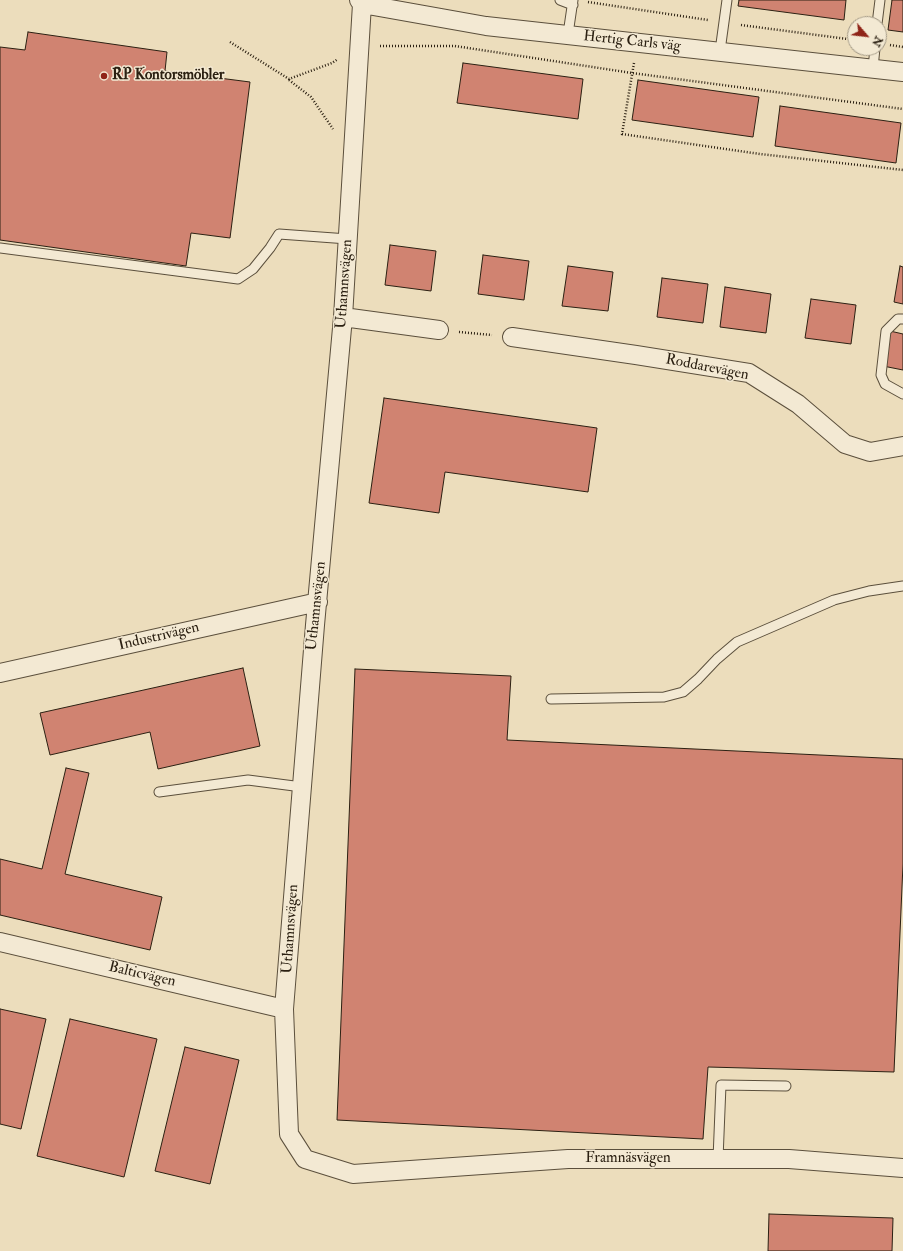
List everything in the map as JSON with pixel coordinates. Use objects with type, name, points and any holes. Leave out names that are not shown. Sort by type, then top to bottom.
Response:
[{"type":"street","name":"Hertig Carls väg","points":[[361,2],[486,26],[903,72]]},
{"type":"street","name":"Uthamnsvägen","points":[[353,1174],[304,1159],[289,1134],[284,1009],[314,625],[318,602],[343,317],[361,2]]},
{"type":"street","points":[[343,317],[439,330]]},
{"type":"street","name":"Roddarevägen","points":[[512,337],[620,352],[750,373],[798,404],[845,444],[870,452],[903,446]]},
{"type":"street","name":"Industrivägen","points":[[0,673],[318,602]]},
{"type":"street","name":"Balticvägen","points":[[0,942],[284,1009]]},
{"type":"street","name":"Framnäsvägen","points":[[353,1174],[568,1159],[789,1159],[903,1168]]},
{"type":"lane","points":[[560,0],[573,3],[568,34]]},
{"type":"lane","points":[[720,51],[727,0]]},
{"type":"lane","points":[[879,16],[880,0]]},
{"type":"lane","points":[[873,68],[874,56]]},
{"type":"lane","points":[[0,248],[238,279],[253,269],[279,234],[348,240]]},
{"type":"lane","points":[[903,319],[898,318],[886,331],[881,375],[885,384],[903,394]]},
{"type":"lane","points":[[551,699],[664,697],[683,692],[737,642],[834,600],[869,591],[903,586]]},
{"type":"lane","points":[[159,792],[248,780],[302,787]]},
{"type":"lane","points":[[718,1159],[721,1085],[786,1086]]},
{"type":"path","points":[[230,42],[289,79],[332,63],[359,47],[455,46],[632,73],[903,109]]},
{"type":"path","points":[[637,42],[622,134],[760,154],[903,170]]},
{"type":"path","points":[[439,330],[512,337]]},
{"type":"building","points":[[739,0],[846,0],[844,20],[738,6]]},
{"type":"building","points":[[892,0],[903,0],[903,32],[888,30]]},
{"type":"building","points":[[28,32],[167,52],[165,71],[250,82],[230,238],[191,233],[186,266],[0,240],[0,47],[25,50]]},
{"type":"building","points":[[463,63],[583,79],[578,119],[457,103]]},
{"type":"building","points":[[638,80],[759,97],[753,137],[632,120]]},
{"type":"building","points":[[780,106],[901,123],[896,163],[775,146]]},
{"type":"building","points":[[390,245],[436,251],[431,291],[385,285]]},
{"type":"building","points":[[483,255],[529,261],[524,300],[478,294]]},
{"type":"building","points":[[568,266],[613,272],[608,311],[562,306]]},
{"type":"building","points":[[900,266],[903,267],[903,304],[894,302]]},
{"type":"building","points":[[662,278],[708,284],[703,323],[657,317]]},
{"type":"building","points":[[725,287],[771,294],[766,333],[720,327]]},
{"type":"building","points":[[811,299],[856,305],[851,344],[805,338]]},
{"type":"building","points":[[890,331],[903,334],[903,370],[883,366]]},
{"type":"building","points":[[384,398],[597,428],[588,492],[445,472],[439,513],[369,503]]},
{"type":"building","points":[[243,668],[260,746],[158,769],[150,732],[50,755],[40,713]]},
{"type":"building","points":[[355,669],[511,676],[507,740],[903,759],[903,864],[894,1072],[708,1067],[703,1139],[337,1120]]},
{"type":"building","points":[[66,768],[89,773],[65,874],[162,897],[150,950],[0,915],[0,859],[42,869]]},
{"type":"building","points":[[0,1009],[46,1019],[21,1129],[0,1124]]},
{"type":"building","points":[[70,1019],[157,1039],[124,1177],[37,1156]]},
{"type":"building","points":[[185,1047],[239,1060],[210,1184],[155,1171]]},
{"type":"building","points":[[769,1214],[893,1218],[892,1251],[768,1251]]},
{"type":"place","name":"RP Kontorsmöbler","points":[[104,76]]}]
